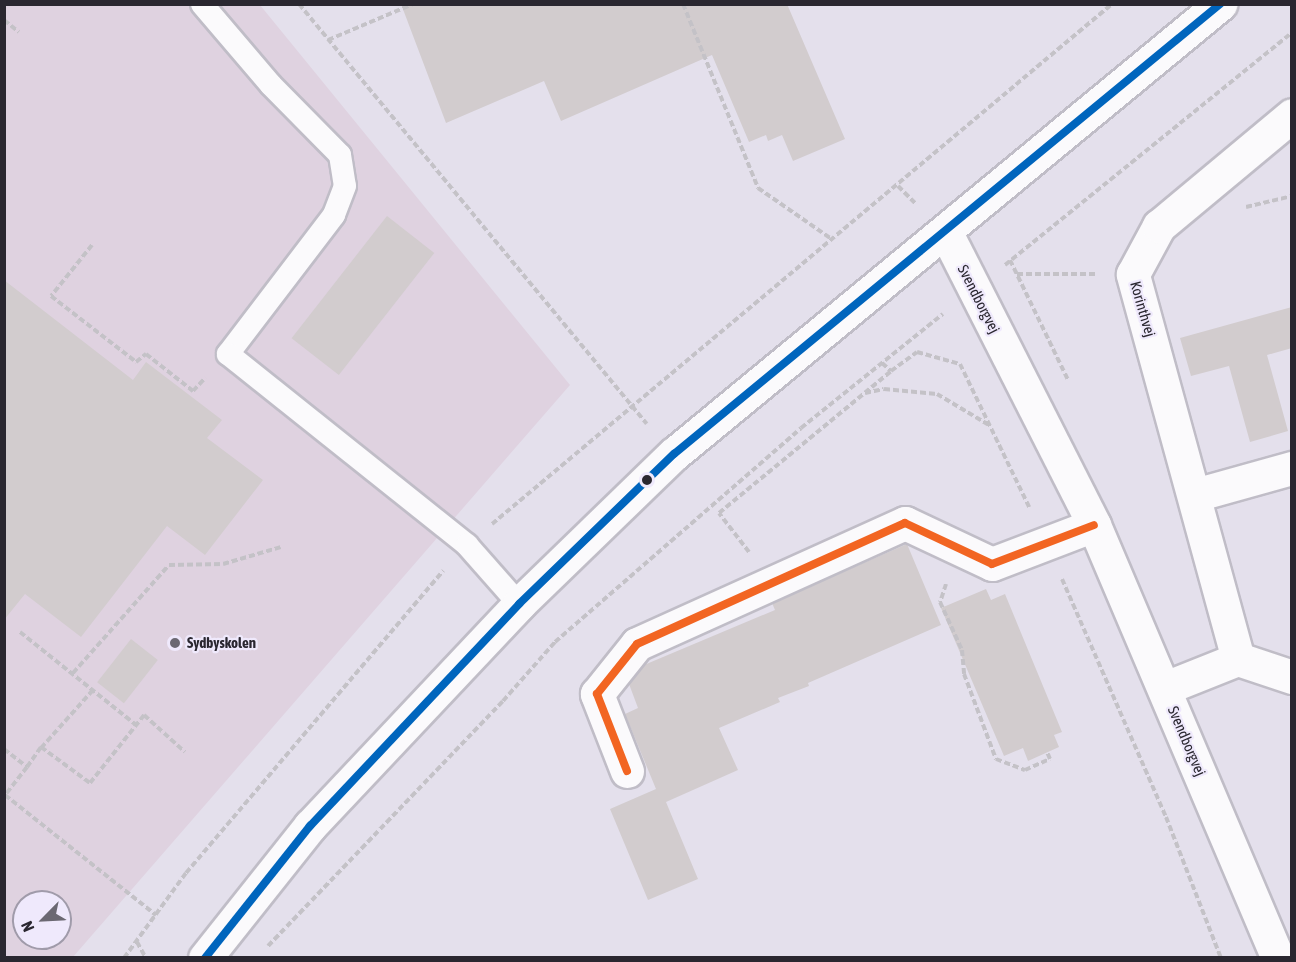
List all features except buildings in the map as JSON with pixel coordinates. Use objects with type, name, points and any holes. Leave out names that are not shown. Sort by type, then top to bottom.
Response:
[{"type":"street","points":[[205,957],[310,826],[519,604],[674,454],[1220,4]]},
{"type":"street","name":"Korinthvej","points":[[1238,659],[1133,274],[1159,226],[1292,115]]},
{"type":"street","name":"Svendborgvej","points":[[946,232],[1094,525],[1278,957]]},
{"type":"street","points":[[1195,495],[1292,468]]},
{"type":"street","points":[[627,771],[597,693],[637,644],[905,523],[992,564],[1094,525]]},
{"type":"street","points":[[1165,688],[1238,659],[1292,677]]},
{"type":"lane","points":[[201,4],[270,85],[340,155],[345,186],[334,215],[228,354],[467,545],[519,604]]},
{"type":"path","points":[[299,4],[631,406]]},
{"type":"path","points":[[328,40],[413,4]]},
{"type":"path","points":[[683,4],[758,188],[832,240]]},
{"type":"path","points":[[124,957],[186,873],[467,545],[1112,4]]},
{"type":"path","points":[[4,20],[19,32]]},
{"type":"path","points":[[266,949],[504,701],[555,642],[801,428],[1292,33]]},
{"type":"path","points":[[92,245],[51,296],[136,362],[146,354],[193,391],[228,354]]},
{"type":"path","points":[[1017,274],[1133,274]]},
{"type":"path","points":[[765,586],[750,554],[719,513],[863,393],[917,352],[960,364],[1046,543],[1166,817],[1221,957]]},
{"type":"path","points":[[882,363],[891,371]]},
{"type":"path","points":[[863,393],[884,389],[937,394],[990,425]]},
{"type":"path","points":[[73,673],[169,565],[223,564],[281,547]]},
{"type":"path","points":[[958,548],[940,602],[962,650],[964,674],[996,759],[1025,770],[1050,759],[1047,752]]},
{"type":"path","points":[[20,632],[136,724]]},
{"type":"path","points":[[94,689],[41,747],[5,795],[156,915]]},
{"type":"path","points":[[41,747],[90,783],[144,715],[185,752]]},
{"type":"path","points":[[4,749],[27,767]]},
{"type":"path","points":[[137,942],[146,957]]},
{"type":"shaded area","name":"Sydbyskolen","points":[[5,5],[260,5],[570,385],[73,957],[5,958]]},
{"type":"transit line","points":[[205,958],[310,826],[519,604],[674,454],[1220,4]]},
{"type":"transit line","points":[[627,771],[597,694],[637,644],[905,523],[992,564],[1094,525]]},
{"type":"place","name":"Sydbyskolen","points":[[175,643]]}]
